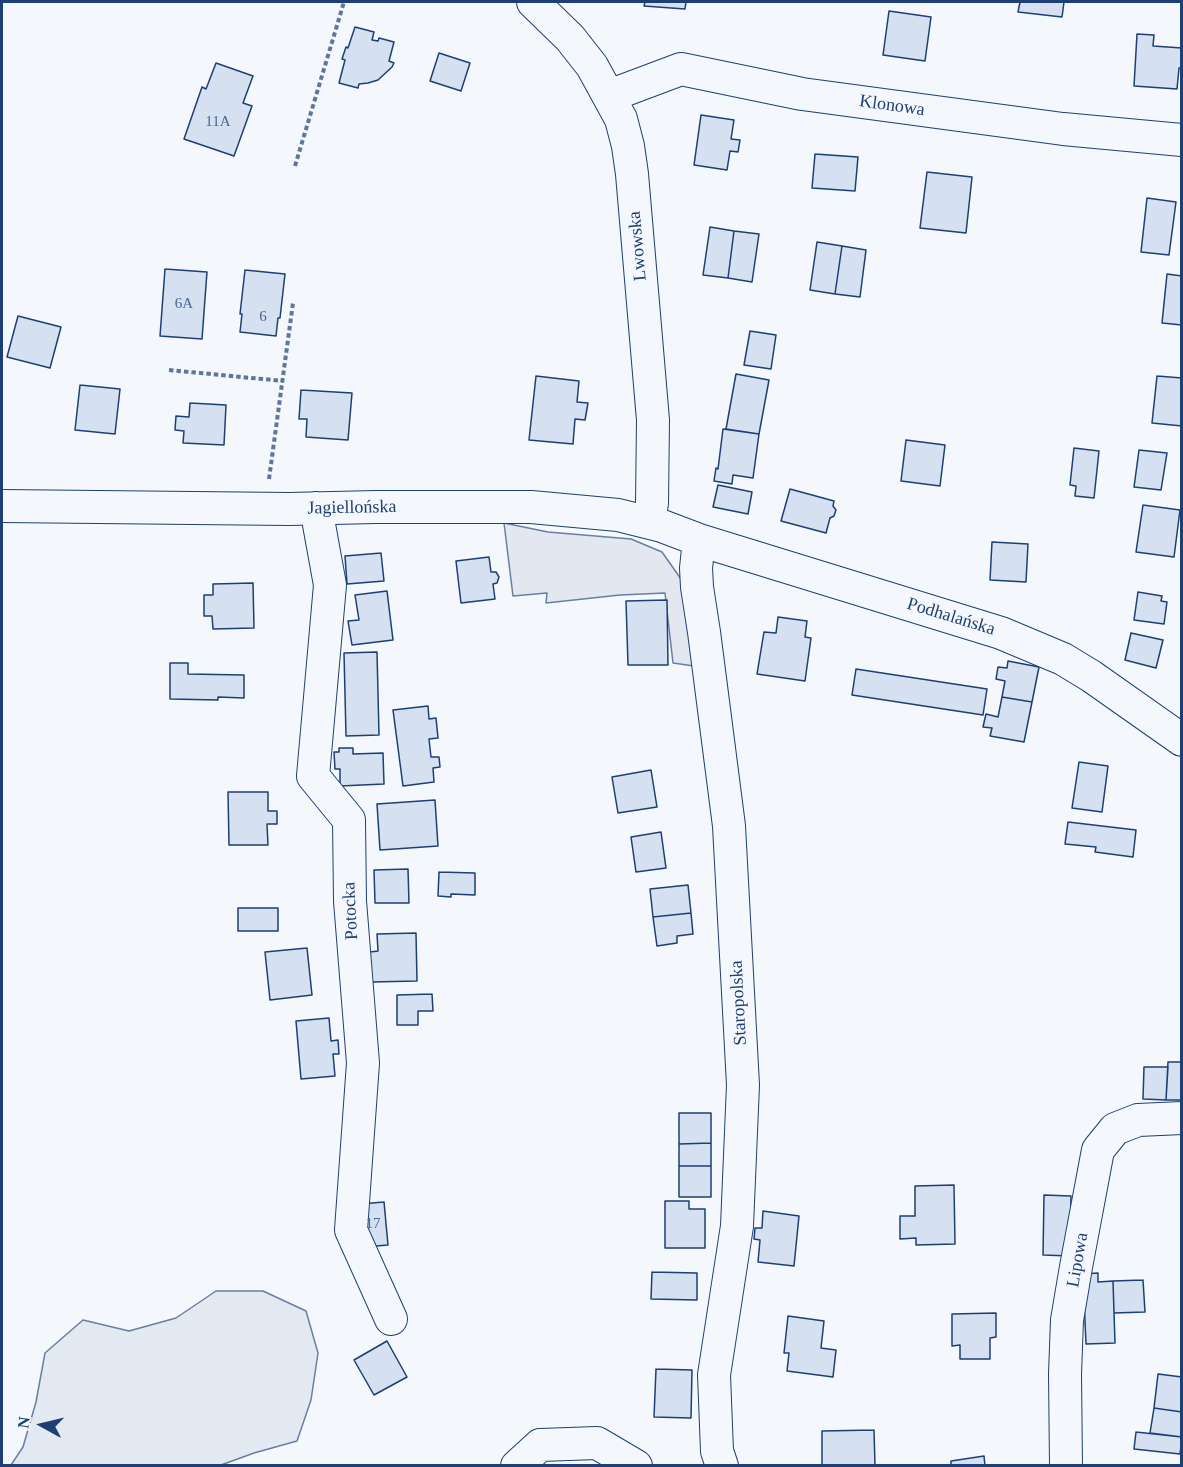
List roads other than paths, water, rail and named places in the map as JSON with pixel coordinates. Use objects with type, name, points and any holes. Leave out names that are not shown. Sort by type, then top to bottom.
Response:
[{"type":"street","name":"Lwowska","points":[[534,2],[570,38],[592,66],[621,118],[628,146],[652,420],[652,503],[649,522]]},
{"type":"street","name":"Klonowa","points":[[609,96],[681,69],[802,94],[1063,129],[1182,140]]},
{"type":"street","name":"Jagiellońska","points":[[2,506],[265,509],[531,507],[618,515],[649,522],[699,540]]},
{"type":"street","name":"Potocka","points":[[316,508],[330,585],[313,776],[349,820],[350,901],[363,1063],[351,1230],[391,1319]]},
{"type":"street","name":"Podhalańska","points":[[699,540],[1001,633],[1034,646],[1063,659],[1091,676],[1182,740]]},
{"type":"street","name":"Staropolska","points":[[699,540],[696,568],[697,587],[705,632],[729,826],[743,1085],[737,1226],[714,1375],[717,1451],[722,1466]]},
{"type":"street","name":"Lipowa","points":[[1066,1466],[1065,1374],[1068,1320],[1098,1150],[1115,1129],[1138,1120],[1182,1118]]},
{"type":"street","points":[[517,1466],[540,1445],[597,1443],[636,1466]]}]
